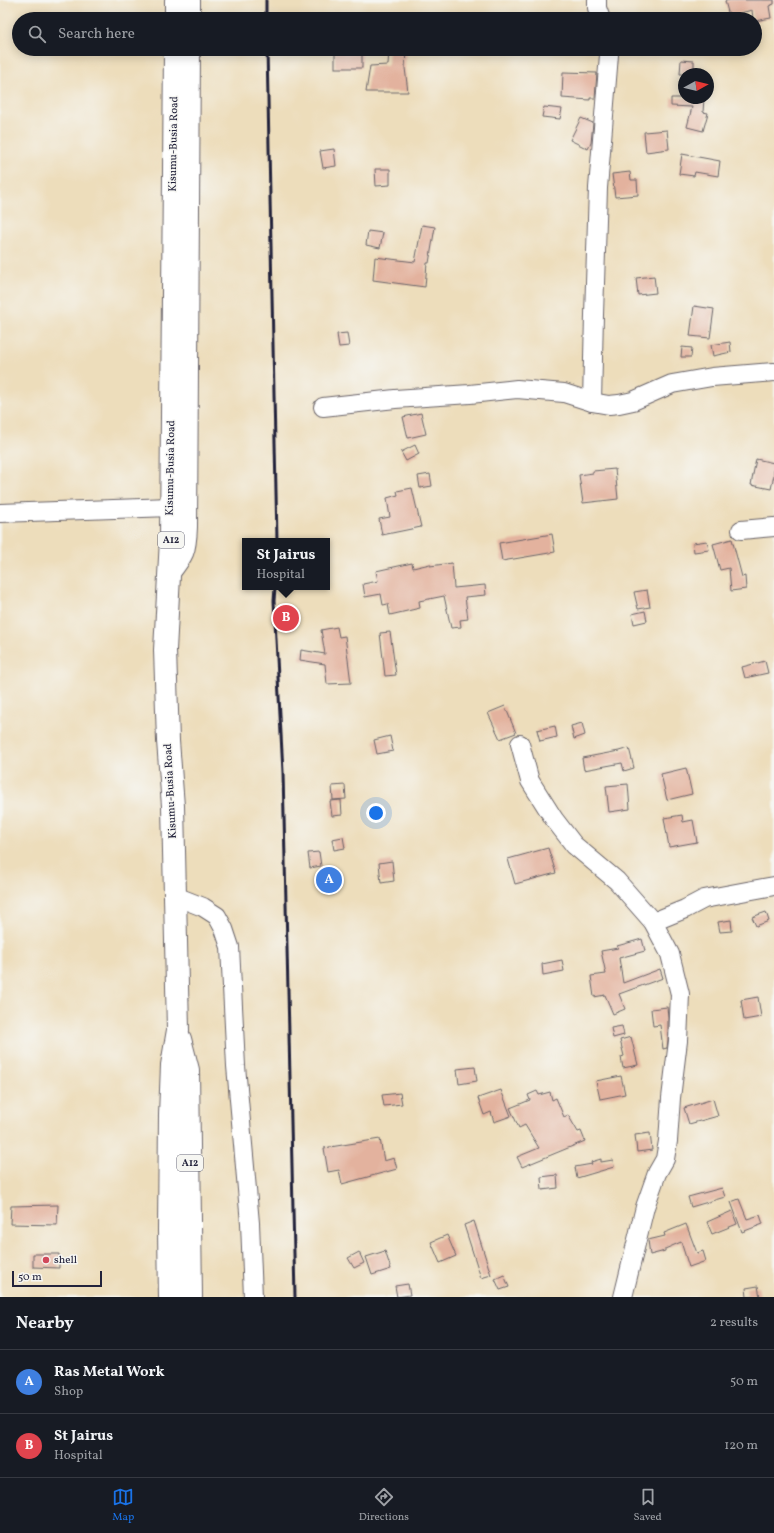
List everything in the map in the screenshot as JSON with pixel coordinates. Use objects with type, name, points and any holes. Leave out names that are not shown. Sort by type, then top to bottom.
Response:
[{"type":"highway","points":[[176,0],[176,12]]},
{"type":"highway","name":"Kisumu-Busia Road","points":[[175,56],[170,574],[165,650],[168,741],[174,806],[178,1030]]},
{"type":"highway","name":"A12","points":[[170,1297],[170,1115],[172,1065],[178,1030]]},
{"type":"highway","name":"A12","points":[[178,1030],[188,1070],[190,1122],[190,1297]]},
{"type":"street","points":[[191,0],[191,12]]},
{"type":"street","points":[[597,0],[598,12]]},
{"type":"street","points":[[170,574],[183,558],[187,544],[188,527],[191,56]]},
{"type":"street","points":[[592,402],[598,188],[609,56]]},
{"type":"street","points":[[323,407],[395,399],[517,389],[564,392],[592,402],[609,405],[633,401],[672,384],[712,377],[774,372]]},
{"type":"street","points":[[0,513],[171,507]]},
{"type":"street","points":[[741,530],[774,528]]},
{"type":"street","points":[[520,744],[530,780],[544,805],[574,845],[617,880],[653,922],[670,954],[680,994],[678,1041],[665,1159],[657,1173],[645,1207],[623,1297]]},
{"type":"street","points":[[653,922],[685,909],[704,899],[774,886]]},
{"type":"street","points":[[175,896],[203,907],[217,916],[224,928],[230,948],[236,1066],[250,1223],[253,1297]]},
{"type":"building","points":[[774,0],[774,4],[769,6],[771,18],[762,20],[762,12],[752,12],[752,10],[744,12],[728,12],[725,1]]},
{"type":"building","points":[[335,56],[362,56],[362,68],[335,68]]},
{"type":"building","points":[[389,56],[406,56],[405,68],[408,92],[366,92],[370,66],[388,65]]},
{"type":"building","points":[[681,60],[694,61],[694,68],[680,68]]},
{"type":"building","points":[[563,72],[597,73],[595,98],[590,98],[590,100],[562,98]]},
{"type":"building","points":[[671,98],[678,98],[678,104],[704,104],[703,112],[708,113],[703,131],[687,127],[692,107],[671,106]]},
{"type":"building","points":[[544,107],[562,109],[560,119],[542,117]]},
{"type":"building","points":[[581,118],[593,123],[591,143],[588,149],[570,140]]},
{"type":"building","points":[[667,130],[669,149],[646,152],[644,132]]},
{"type":"building","points":[[334,149],[336,166],[323,168],[320,151]]},
{"type":"building","points":[[682,154],[720,161],[718,176],[695,172],[694,176],[679,174]]},
{"type":"building","points":[[375,169],[390,169],[390,185],[376,186]]},
{"type":"building","points":[[630,172],[631,180],[637,180],[638,195],[615,197],[612,174]]},
{"type":"building","points":[[422,225],[435,227],[429,263],[427,263],[425,287],[373,280],[375,257],[415,262]]},
{"type":"building","points":[[368,231],[383,233],[380,248],[366,245]]},
{"type":"building","points":[[654,276],[656,293],[638,295],[636,278]]},
{"type":"building","points":[[694,306],[714,309],[710,338],[690,336]]},
{"type":"building","points":[[347,333],[349,346],[339,347],[337,334]]},
{"type":"building","points":[[730,342],[731,352],[713,356],[711,345]]},
{"type":"building","points":[[682,347],[692,348],[691,357],[681,357]]},
{"type":"building","points":[[421,413],[426,434],[408,438],[403,417]]},
{"type":"building","points":[[415,445],[419,454],[406,461],[401,452]]},
{"type":"building","points":[[756,459],[774,463],[774,475],[771,489],[751,485]]},
{"type":"building","points":[[615,469],[618,499],[583,503],[579,475],[593,473],[593,471]]},
{"type":"building","points":[[430,474],[432,486],[420,488],[418,476]]},
{"type":"building","points":[[412,488],[421,527],[382,535],[379,519],[390,517],[387,498],[398,495],[397,491]]},
{"type":"building","points":[[552,534],[555,552],[502,561],[499,543]]},
{"type":"building","points":[[732,539],[742,577],[745,576],[746,589],[731,591],[729,568],[720,570],[713,544]]},
{"type":"building","points":[[707,541],[709,550],[694,552],[693,543]]},
{"type":"building","points":[[412,563],[413,568],[430,564],[430,566],[452,563],[454,588],[485,585],[486,595],[465,597],[468,619],[460,620],[461,627],[451,628],[444,596],[419,601],[420,608],[390,615],[388,604],[383,605],[381,594],[365,597],[363,584],[378,581],[376,571]]},
{"type":"building","points":[[647,590],[650,607],[638,609],[634,592]]},
{"type":"building","points":[[645,611],[647,621],[634,624],[632,614]]},
{"type":"building","points":[[337,627],[339,637],[345,636],[351,683],[327,684],[325,664],[300,660],[301,650],[325,654],[321,630]]},
{"type":"building","points":[[390,632],[396,675],[385,676],[380,633]]},
{"type":"building","points":[[765,661],[768,673],[745,678],[742,667]]},
{"type":"building","points":[[505,706],[516,733],[500,739],[488,713]]},
{"type":"building","points":[[582,723],[585,735],[574,739],[571,726]]},
{"type":"building","points":[[555,726],[557,737],[540,741],[537,730]]},
{"type":"building","points":[[390,736],[393,751],[377,754],[374,740]]},
{"type":"building","points":[[629,748],[634,768],[624,771],[622,763],[584,770],[582,758]]},
{"type":"building","points":[[686,768],[692,794],[667,800],[661,774]]},
{"type":"building","points":[[628,784],[630,809],[609,812],[606,786]]},
{"type":"building","points":[[345,785],[346,799],[333,800],[332,786]]},
{"type":"building","points":[[341,800],[342,815],[332,816],[330,801]]},
{"type":"building","points":[[682,815],[683,822],[693,820],[697,842],[669,847],[664,818]]},
{"type":"building","points":[[343,837],[345,848],[334,850],[332,839]]},
{"type":"building","points":[[548,848],[556,873],[515,884],[508,859]]},
{"type":"building","points":[[319,852],[321,866],[310,868],[308,853]]},
{"type":"building","points":[[392,861],[394,881],[381,883],[379,863]]},
{"type":"building","points":[[766,912],[769,921],[756,926],[752,917]]},
{"type":"building","points":[[731,920],[732,931],[720,932],[718,922]]},
{"type":"building","points":[[642,939],[645,951],[619,958],[623,983],[660,969],[663,978],[619,994],[625,1009],[613,1014],[605,995],[594,997],[591,976],[606,974],[601,951],[618,948],[617,946]]},
{"type":"building","points":[[562,960],[564,971],[543,975],[542,964]]},
{"type":"building","points":[[758,997],[761,1017],[744,1020],[741,1000]]},
{"type":"building","points":[[667,1007],[668,1040],[667,1048],[663,1049],[660,1025],[653,1026],[651,1009]]},
{"type":"building","points":[[622,1026],[624,1035],[613,1038],[611,1028]]},
{"type":"building","points":[[631,1037],[638,1065],[623,1068],[621,1057],[624,1056],[620,1040]]},
{"type":"building","points":[[475,1067],[477,1081],[459,1084],[457,1069]]},
{"type":"building","points":[[621,1076],[625,1094],[600,1099],[596,1081]]},
{"type":"building","points":[[501,1090],[511,1116],[494,1122],[491,1112],[484,1115],[478,1098]]},
{"type":"building","points":[[537,1091],[539,1095],[550,1092],[552,1100],[556,1098],[564,1117],[568,1115],[578,1132],[581,1131],[585,1141],[522,1167],[517,1157],[539,1148],[525,1125],[519,1128],[510,1108],[530,1100],[528,1095]]},
{"type":"building","points":[[400,1093],[402,1104],[384,1106],[382,1095]]},
{"type":"building","points":[[713,1099],[718,1116],[689,1124],[684,1108]]},
{"type":"building","points":[[650,1133],[652,1150],[637,1152],[635,1135]]},
{"type":"building","points":[[380,1139],[384,1161],[394,1158],[397,1169],[342,1184],[339,1170],[328,1172],[324,1148]]},
{"type":"building","points":[[601,1159],[601,1162],[613,1160],[614,1167],[577,1178],[575,1167],[592,1164],[591,1162]]},
{"type":"building","points":[[557,1175],[558,1188],[542,1190],[541,1177]]},
{"type":"building","points":[[722,1188],[725,1197],[691,1207],[688,1197]]},
{"type":"building","points":[[739,1199],[747,1219],[760,1215],[763,1224],[742,1232],[731,1202]]},
{"type":"building","points":[[58,1205],[57,1225],[10,1224],[11,1206]]},
{"type":"building","points":[[732,1211],[737,1224],[712,1234],[707,1222]]},
{"type":"building","points":[[474,1221],[491,1275],[481,1278],[464,1225]]},
{"type":"building","points":[[686,1224],[697,1253],[703,1251],[706,1261],[689,1267],[681,1242],[665,1249],[665,1251],[650,1255],[648,1240],[665,1236],[664,1233]]},
{"type":"building","points":[[447,1235],[456,1256],[440,1263],[431,1242]]},
{"type":"building","points":[[385,1251],[391,1269],[372,1275],[366,1257]]},
{"type":"building","points":[[359,1252],[364,1263],[354,1268],[348,1258]]},
{"type":"building","points":[[33,1254],[59,1254],[59,1268],[33,1267]]},
{"type":"building","points":[[504,1275],[509,1287],[500,1290],[495,1279]]},
{"type":"building","points":[[408,1284],[410,1295],[397,1297],[395,1286]]},
{"type":"building","points":[[758,1286],[760,1297],[747,1297],[746,1288]]},
{"type":"railway","points":[[266,0],[266,12]]},
{"type":"railway","points":[[267,56],[277,538]]},
{"type":"railway","points":[[275,590],[274,601],[283,772],[295,1297]]},
{"type":"place","name":"St Jairus","points":[[286,618]]},
{"type":"place","name":"Ras Metal Work","points":[[329,880]]},
{"type":"place","name":"shell","points":[[46,1260]]}]
